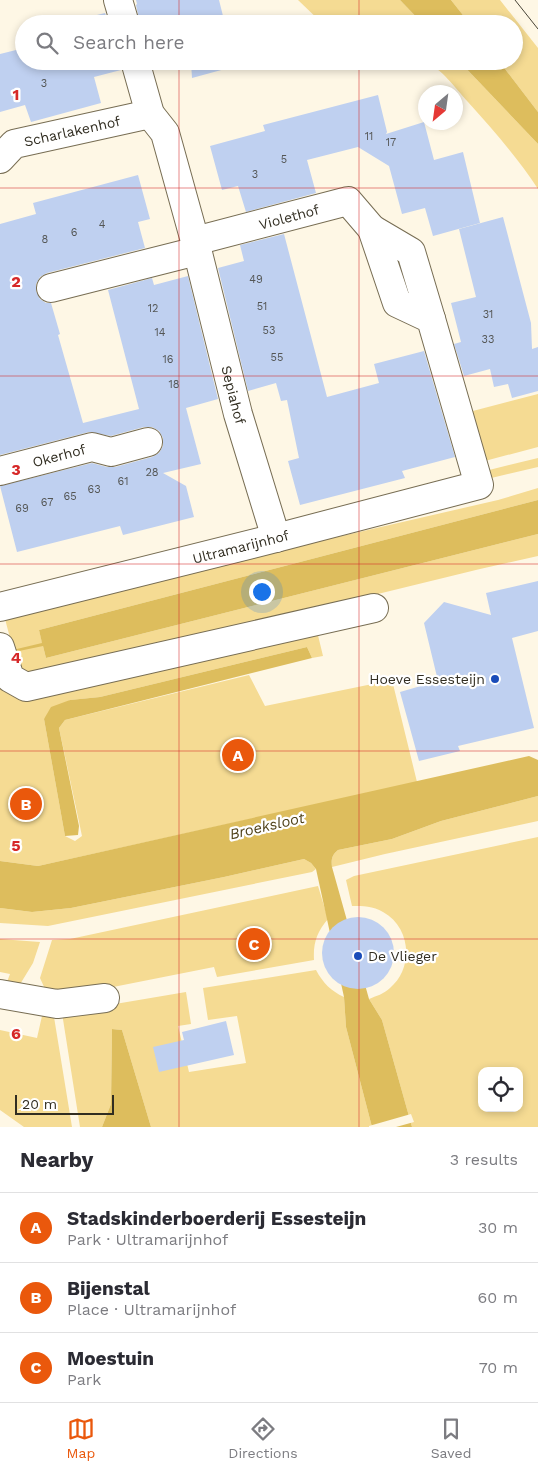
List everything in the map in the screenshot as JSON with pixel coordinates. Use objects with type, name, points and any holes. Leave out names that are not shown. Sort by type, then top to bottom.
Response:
[{"type":"street","points":[[118,0],[122,15]]},
{"type":"street","name":"Sepiahof","points":[[138,70],[150,114],[165,133],[196,246],[238,414],[276,538]]},
{"type":"street","name":"Scharlakenhof","points":[[0,159],[14,144],[150,114]]},
{"type":"street","name":"Violethof","points":[[196,246],[348,201],[372,230],[397,303],[431,319],[479,485]]},
{"type":"street","points":[[51,288],[196,246]]},
{"type":"street","name":"Okerhof","points":[[0,471],[92,446],[111,452],[148,442]]},
{"type":"street","name":"Ultramarijnhof","points":[[0,607],[479,485]]},
{"type":"street","points":[[0,647],[10,678],[26,687],[374,608]]},
{"type":"street","points":[[0,994],[57,1004],[105,998]]},
{"type":"shaded area","points":[[298,0],[400,0],[414,15],[314,15]]},
{"type":"shaded area","points":[[451,0],[500,0],[512,15],[463,15]]},
{"type":"shaded area","points":[[523,29],[538,48],[538,112],[506,70],[523,70]]},
{"type":"shaded area","points":[[438,70],[468,70],[538,144],[538,189],[505,144],[463,96],[463,85],[453,85]]},
{"type":"shaded area","points":[[538,394],[538,447],[481,462],[469,412]]},
{"type":"shaded area","points":[[538,458],[538,467],[487,479],[485,471]]},
{"type":"shaded area","points":[[538,488],[538,500],[39,630],[46,658],[538,534],[538,556],[43,676],[33,678],[18,668],[5,619],[294,547],[498,500]]},
{"type":"shaded area","points":[[316,627],[323,656],[312,658],[307,647],[100,697],[70,700],[44,719],[65,836],[75,841],[82,836],[59,728],[65,720],[249,675],[265,706],[392,680],[417,782],[38,866],[0,861],[0,684]]},
{"type":"shaded area","points":[[538,796],[538,821],[332,867],[332,857],[338,850],[392,839],[441,821]]},
{"type":"shaded area","points":[[538,837],[538,1127],[412,1127],[382,1020],[369,999],[385,992],[398,980],[406,959],[404,937],[399,927],[383,912],[372,907],[352,906],[346,880],[354,876]]},
{"type":"shaded area","points":[[304,859],[316,869],[312,872],[48,926],[0,923],[0,908],[32,912],[71,908]]},
{"type":"shaded area","points":[[318,886],[328,919],[316,938],[314,960],[217,977],[214,967],[103,989],[50,996],[40,978],[52,940],[70,939]]},
{"type":"shaded area","points":[[0,939],[40,942],[33,963],[19,986],[7,982],[10,974],[0,972]]},
{"type":"shaded area","points":[[316,970],[328,986],[344,997],[346,1027],[372,1127],[151,1127],[122,1030],[112,1029],[111,1104],[102,1127],[80,1127],[62,1013],[186,992],[191,1024],[178,1026],[189,1072],[246,1063],[237,1016],[208,1020],[203,988]]},
{"type":"shaded area","points":[[42,1016],[54,1017],[72,1127],[24,1127],[0,1110],[0,1030],[37,1038]]},
{"type":"water","points":[[400,0],[451,0],[463,15],[414,15]]},
{"type":"water","points":[[468,70],[506,70],[538,112],[538,144]]},
{"type":"water","points":[[538,500],[538,534],[46,658],[43,646],[0,655],[0,653],[42,643],[39,630]]},
{"type":"water","points":[[307,647],[312,658],[65,720],[59,728],[79,826],[78,835],[65,836],[44,719],[51,707],[70,700],[100,697]]},
{"type":"water","name":"Broeksloot","points":[[529,756],[538,760],[538,796],[441,821],[392,839],[338,850],[332,857],[332,867],[369,999],[382,1020],[412,1127],[372,1127],[346,1027],[344,997],[316,869],[304,859],[71,908],[32,912],[0,908],[0,861],[38,866]]},
{"type":"water","points":[[112,1029],[122,1030],[151,1127],[102,1127],[111,1104]]},
{"type":"pier","points":[[411,1114],[414,1122],[396,1127],[369,1127],[369,1126]]},
{"type":"building","points":[[136,0],[219,0],[223,15],[138,15]]},
{"type":"building","points":[[15,50],[15,70],[121,70],[94,77],[101,103],[31,122],[25,105],[0,112],[0,54]]},
{"type":"building","points":[[192,70],[221,70],[192,78]]},
{"type":"building","points":[[378,95],[386,134],[418,124],[418,130],[426,130],[434,160],[463,152],[480,223],[433,236],[425,208],[402,214],[389,166],[358,147],[307,160],[316,193],[246,212],[238,186],[222,190],[210,146],[265,131],[263,125]]},
{"type":"building","points":[[138,175],[150,219],[138,222],[145,248],[47,273],[40,277],[36,284],[36,291],[40,299],[46,303],[51,303],[83,423],[139,409],[108,290],[152,278],[154,285],[188,276],[218,399],[186,408],[201,464],[163,473],[186,486],[194,517],[123,535],[120,526],[17,552],[0,486],[92,463],[115,467],[152,457],[159,453],[163,446],[163,438],[159,431],[152,427],[144,427],[111,436],[89,432],[0,455],[0,224],[36,214],[33,203]]},
{"type":"building","points":[[503,217],[531,323],[532,349],[538,347],[538,391],[512,398],[508,384],[494,387],[490,369],[464,376],[454,344],[461,342],[451,303],[476,297],[459,229]]},
{"type":"building","points":[[284,234],[327,397],[379,383],[374,364],[424,351],[455,457],[402,471],[405,478],[300,505],[288,461],[299,458],[287,400],[281,401],[276,383],[248,391],[218,268],[244,261],[240,245]]},
{"type":"building","points":[[538,581],[538,631],[512,638],[534,728],[458,746],[460,751],[419,761],[400,692],[438,681],[424,623],[444,602],[491,615],[486,593]]},
{"type":"building","name":"De Vlieger","points":[[351,917],[365,917],[384,927],[394,946],[394,960],[384,979],[365,989],[351,989],[332,979],[322,960],[322,946],[332,927]]},
{"type":"building","points":[[226,1021],[234,1055],[159,1072],[153,1047],[184,1040],[182,1032]]},
{"type":"tram line","points":[[515,0],[538,29]]},
{"type":"place","name":"Hoeve Essesteijn","points":[[495,679]]},
{"type":"place","name":"Stadskinderboerderij Essesteijn","points":[[238,755]]},
{"type":"place","name":"Bijenstal","points":[[26,804]]},
{"type":"place","name":"Moestuin","points":[[254,944]]},
{"type":"place","name":"De Vlieger","points":[[358,956]]}]
